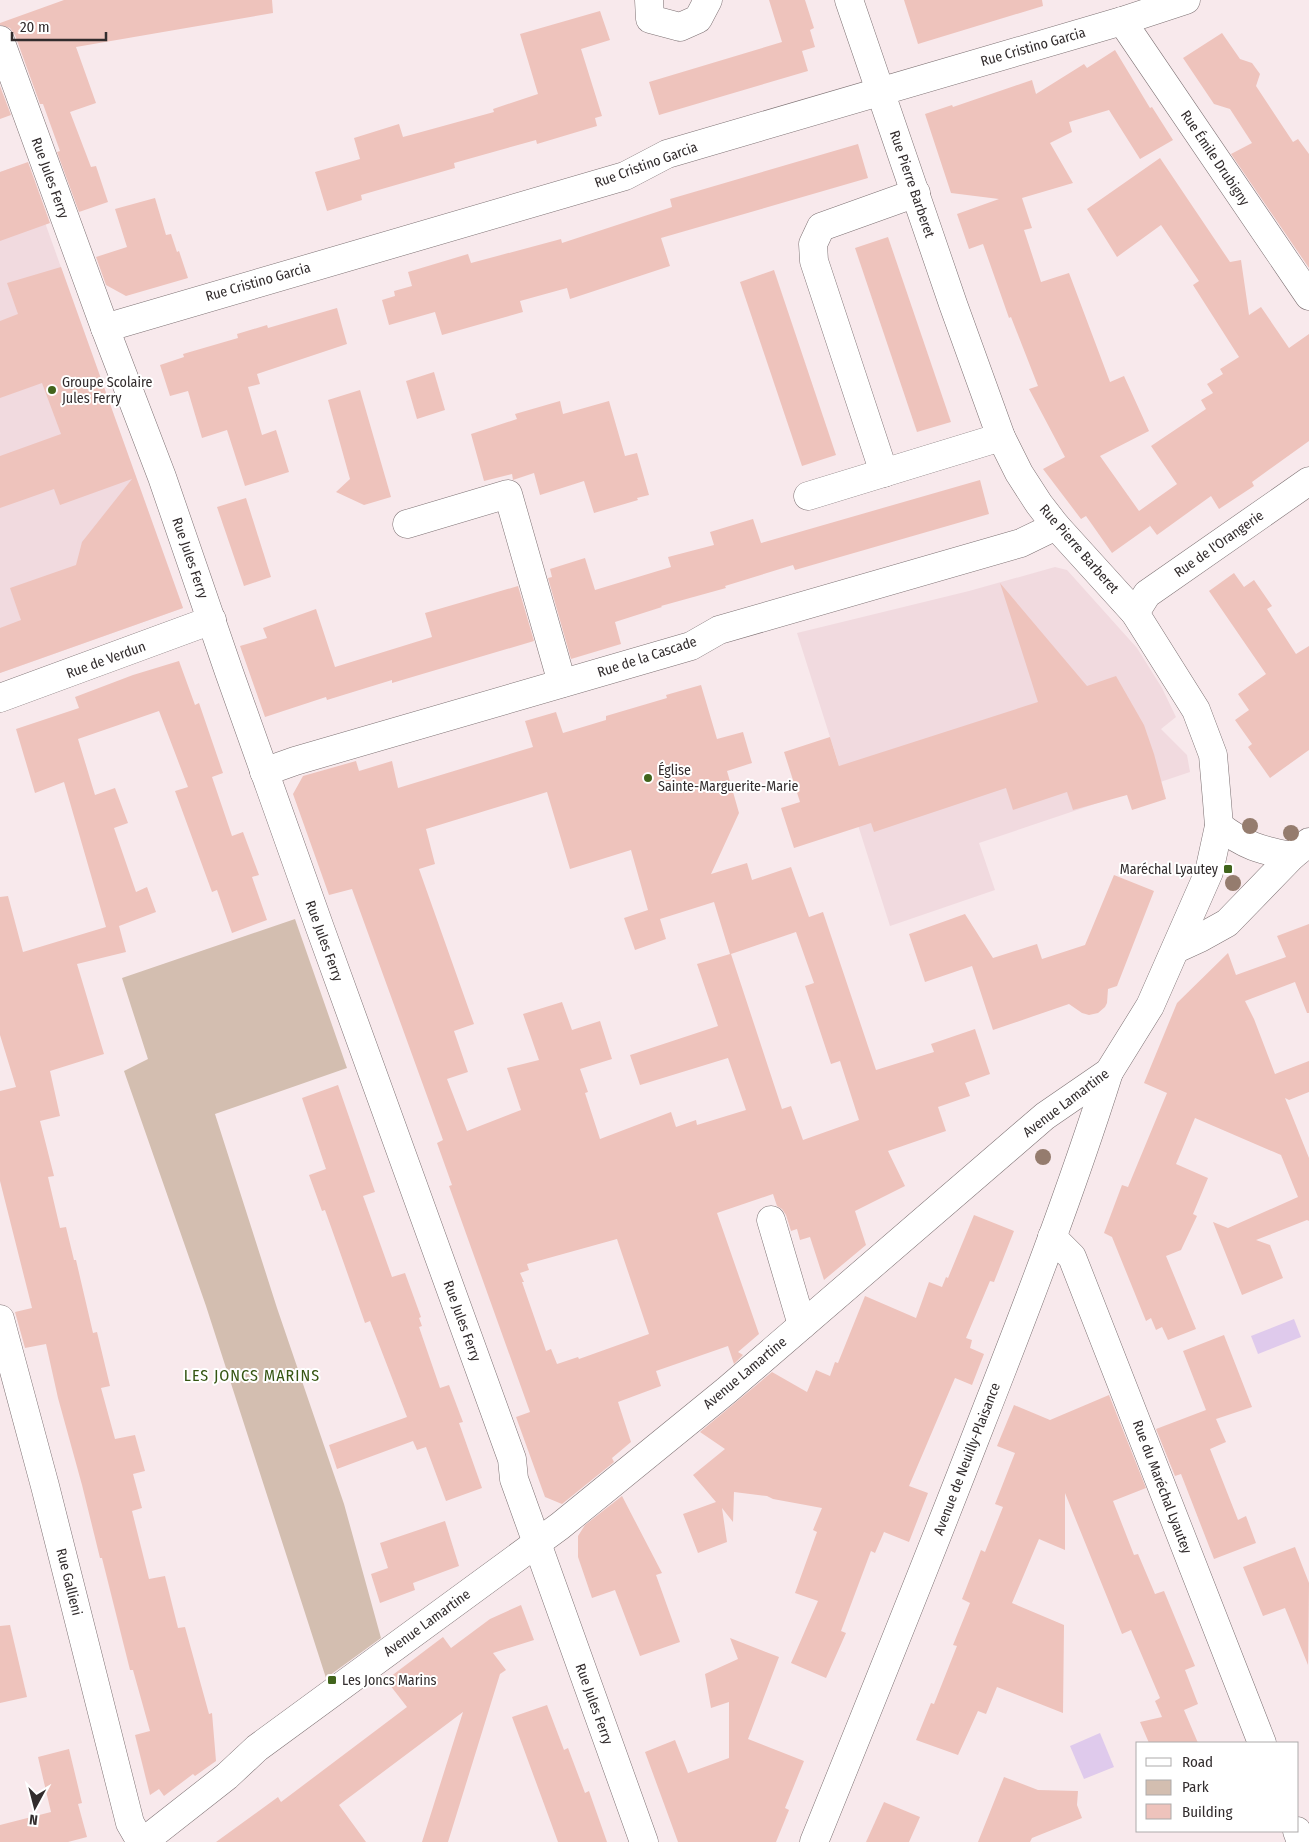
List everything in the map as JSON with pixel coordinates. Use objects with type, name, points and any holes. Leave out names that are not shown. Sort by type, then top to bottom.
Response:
[{"type":"street","points":[[649,0],[650,19],[680,27],[698,19],[708,0]]},
{"type":"street","name":"Rue Pierre Barberet","points":[[849,0],[1001,437],[1019,473],[1039,504],[1056,526],[1135,613],[1196,710],[1213,755],[1219,826],[1209,872],[1176,949]]},
{"type":"street","name":"Rue Cristino Garcia","points":[[105,328],[625,176],[667,154],[1122,21],[1186,0]]},
{"type":"street","name":"Rue Émile Drubigny","points":[[1122,21],[1309,296]]},
{"type":"street","name":"Rue Jules Ferry","points":[[0,40],[105,328],[162,477],[264,772],[512,1459],[514,1479],[644,1842]]},
{"type":"street","points":[[884,472],[814,261],[814,244],[821,228],[916,193]]},
{"type":"street","points":[[808,496],[1001,437]]},
{"type":"street","name":"Rue de l'Orangerie","points":[[1135,613],[1147,594],[1309,481]]},
{"type":"street","points":[[407,524],[508,494],[562,683]]},
{"type":"street","name":"Rue de la Cascade","points":[[264,772],[295,760],[691,646],[719,630],[1020,543],[1056,526]]},
{"type":"street","name":"Rue de Verdun","points":[[0,698],[212,620]]},
{"type":"street","points":[[1219,826],[1234,837],[1258,850],[1300,849]]},
{"type":"street","points":[[1176,949],[1227,923],[1300,849]]},
{"type":"street","name":"Avenue Lamartine","points":[[142,1842],[227,1776],[257,1748],[538,1543],[727,1390],[1045,1116],[1109,1072],[1150,1006],[1176,949]]},
{"type":"street","name":"Avenue de Neuilly-Plaisance","points":[[814,1842],[1027,1308],[1085,1148],[1109,1072]]},
{"type":"street","points":[[771,1220],[802,1325]]},
{"type":"street","name":"Rue du Maréchal Lyautey","points":[[1052,1237],[1072,1257],[1262,1742]]},
{"type":"street","name":"Rue Gallieni","points":[[0,1319],[45,1486],[130,1824],[142,1842]]},
{"type":"street","points":[[1302,1842],[1309,1840]]},
{"type":"shaded area","name":"Groupe Scolaire Jules Ferry","points":[[24,164],[183,608],[0,673],[0,172]]},
{"type":"shaded area","points":[[1055,567],[1067,570],[1137,648],[1162,688],[1176,717],[1161,729],[1187,755],[1190,772],[979,843],[995,890],[890,926],[797,633],[969,591]]},
{"type":"shaded area","points":[[1294,1319],[1301,1337],[1258,1354],[1251,1336]]},
{"type":"shaded area","points":[[1100,1733],[1114,1767],[1084,1779],[1070,1746]]},
{"type":"green space","points":[[295,919],[347,1068],[215,1114],[277,1308],[344,1504],[381,1638],[326,1678],[206,1306],[124,1071],[148,1059],[122,978]]},
{"type":"building","points":[[64,0],[272,0],[273,13],[76,47],[96,103],[70,112],[91,167],[96,166],[108,202],[79,212],[57,152],[60,151],[43,104],[40,104],[15,35],[10,28],[0,25],[0,23]]},
{"type":"building","points":[[769,0],[805,0],[814,28],[810,30],[815,47],[802,51],[808,71],[659,115],[649,82],[782,42]]},
{"type":"building","points":[[904,0],[1042,0],[1043,6],[918,44]]},
{"type":"building","points":[[600,11],[610,40],[581,49],[602,116],[595,118],[597,126],[537,144],[536,140],[454,163],[455,168],[361,195],[362,200],[327,211],[315,172],[360,159],[354,138],[399,124],[403,137],[494,112],[493,109],[538,94],[520,34]]},
{"type":"building","points":[[1222,33],[1240,59],[1252,63],[1260,74],[1256,86],[1293,142],[1298,139],[1309,154],[1309,268],[1231,154],[1252,143],[1230,109],[1214,104],[1183,58]]},
{"type":"building","points":[[1115,50],[1150,108],[1152,107],[1173,140],[1140,159],[1109,110],[1069,122],[1072,132],[1050,143],[1073,183],[1022,198],[1032,228],[1024,230],[1041,282],[1069,273],[1110,382],[1124,376],[1149,431],[1100,456],[1139,511],[1177,484],[1151,446],[1206,409],[1201,400],[1213,393],[1207,384],[1223,374],[1220,369],[1239,357],[1193,285],[1199,281],[1161,225],[1117,257],[1087,209],[1160,158],[1230,262],[1241,260],[1249,315],[1261,307],[1289,348],[1309,334],[1309,441],[1252,482],[1254,486],[1219,509],[1211,496],[1157,535],[1148,523],[1150,526],[1112,553],[1086,516],[1081,519],[1043,469],[1065,457],[1029,389],[1038,386],[1011,317],[1009,318],[983,244],[969,249],[957,214],[999,199],[951,193],[925,114],[952,105],[953,107],[1032,80],[1036,94],[1084,64],[1087,68]]},
{"type":"building","points":[[0,86],[11,115],[0,119]]},
{"type":"building","points":[[858,144],[868,178],[661,238],[670,266],[570,299],[567,288],[520,301],[523,312],[442,335],[435,312],[389,325],[382,300],[395,296],[394,291],[412,286],[408,272],[468,254],[471,263],[561,239],[562,243],[672,207],[670,199]]},
{"type":"building","points":[[28,162],[50,223],[0,241],[0,172]]},
{"type":"building","points":[[155,198],[166,235],[171,234],[188,278],[126,296],[106,285],[96,257],[127,247],[115,209]]},
{"type":"building","points":[[888,237],[951,422],[917,432],[855,248]]},
{"type":"building","name":"Groupe Scolaire Jules Ferry","points":[[61,267],[183,608],[0,673],[0,628],[21,620],[10,588],[76,565],[82,542],[132,479],[60,505],[54,489],[0,508],[0,456],[61,434],[42,383],[0,398],[0,321],[18,314],[7,283]]},
{"type":"building","points":[[774,270],[836,455],[802,466],[740,282]]},
{"type":"building","points":[[337,308],[347,344],[257,374],[260,384],[248,387],[262,435],[276,430],[289,472],[245,486],[227,430],[202,438],[188,391],[170,396],[160,365],[184,357],[183,354],[238,338],[237,334],[267,325],[268,328]]},
{"type":"building","points":[[434,372],[445,410],[417,419],[406,381]]},
{"type":"building","points":[[360,390],[391,497],[364,505],[336,492],[350,479],[328,400]]},
{"type":"building","points":[[560,401],[563,414],[609,401],[625,456],[637,453],[649,495],[594,513],[584,481],[540,495],[534,473],[513,480],[512,474],[484,481],[471,434],[517,419],[515,414]]},
{"type":"building","points":[[980,480],[989,514],[795,570],[793,565],[725,586],[726,588],[661,606],[615,622],[621,644],[571,659],[548,578],[552,577],[550,569],[585,558],[595,590],[671,567],[668,557],[714,545],[710,532],[753,519],[761,543]]},
{"type":"building","points":[[246,498],[271,577],[244,586],[217,507]]},
{"type":"building","points":[[1234,573],[1244,587],[1254,580],[1272,606],[1267,609],[1296,654],[1309,646],[1309,750],[1270,778],[1248,747],[1252,744],[1235,720],[1249,710],[1238,694],[1266,674],[1209,591]]},
{"type":"building","points":[[1000,583],[1087,686],[1116,676],[1144,725],[1166,799],[1132,810],[1127,795],[1073,810],[1067,792],[1013,810],[1006,788],[874,832],[871,823],[794,848],[781,808],[800,802],[784,752],[830,737],[839,766],[1038,702]]},
{"type":"building","points":[[518,586],[534,641],[392,683],[392,680],[327,700],[326,697],[265,717],[240,646],[267,638],[263,628],[316,609],[335,667],[432,637],[425,613]]},
{"type":"building","points":[[179,661],[195,705],[199,703],[223,773],[212,777],[232,836],[243,832],[259,875],[252,877],[267,920],[232,933],[217,890],[212,892],[175,791],[188,787],[159,711],[78,739],[95,795],[115,788],[128,823],[114,828],[136,892],[147,887],[156,912],[119,926],[126,952],[77,964],[104,1054],[50,1071],[60,1116],[40,1121],[54,1176],[48,1177],[60,1228],[66,1227],[74,1260],[76,1260],[93,1333],[97,1332],[110,1386],[101,1388],[115,1439],[135,1435],[145,1471],[133,1474],[142,1508],[132,1511],[149,1579],[165,1576],[178,1628],[185,1627],[209,1714],[212,1713],[216,1761],[195,1776],[193,1774],[164,1796],[159,1789],[150,1795],[135,1735],[150,1731],[133,1670],[130,1670],[102,1558],[100,1558],[58,1398],[46,1344],[25,1348],[15,1312],[32,1308],[0,1181],[0,1091],[16,1087],[0,1035],[0,897],[8,896],[23,952],[106,927],[64,782],[35,793],[16,729],[79,708],[75,697],[133,675]]},
{"type":"building","points":[[701,685],[717,739],[743,732],[752,763],[727,771],[739,813],[711,874],[747,863],[752,880],[791,867],[809,917],[823,912],[876,1070],[934,1052],[931,1044],[975,1029],[990,1074],[965,1083],[970,1096],[938,1107],[946,1131],[888,1151],[905,1186],[855,1211],[866,1245],[824,1280],[810,1237],[800,1240],[797,1229],[791,1231],[786,1215],[777,1206],[773,1194],[717,1213],[759,1334],[738,1352],[743,1355],[734,1364],[728,1346],[656,1371],[661,1386],[618,1402],[631,1442],[612,1458],[614,1462],[562,1504],[545,1497],[516,1417],[530,1412],[449,1186],[452,1185],[437,1143],[443,1140],[352,889],[329,895],[293,794],[303,776],[356,761],[359,771],[392,761],[398,788],[533,747],[525,721],[556,712],[563,733],[606,720],[606,716],[667,698],[666,695]],"holes":[[[547,792],[570,869],[631,850],[648,910],[624,918],[635,950],[666,939],[660,919],[714,902],[730,954],[697,964],[718,1026],[630,1055],[640,1085],[728,1058],[746,1110],[697,1125],[696,1120],[676,1127],[671,1112],[600,1139],[585,1093],[588,1092],[580,1069],[612,1059],[600,1021],[572,1030],[562,1002],[523,1014],[539,1060],[507,1068],[521,1110],[467,1131],[447,1079],[468,1072],[454,1031],[474,1024],[419,869],[435,864],[426,829]],[[796,932],[814,983],[805,986],[831,1064],[840,1061],[859,1120],[803,1140],[791,1106],[782,1109],[731,954]],[[617,1239],[649,1334],[579,1359],[578,1357],[557,1364],[551,1349],[546,1351],[522,1282],[524,1282],[520,1273],[529,1270],[527,1264]]]},
{"type":"building","points":[[1114,875],[1154,891],[1117,986],[1108,989],[1107,1003],[1098,1013],[1089,1015],[1082,1013],[1069,1004],[993,1030],[972,966],[925,982],[909,934],[965,914],[993,958],[1037,944],[1042,959],[1085,945]]},
{"type":"building","points":[[1309,924],[1309,1013],[1307,1013],[1295,982],[1245,1001],[1275,1074],[1309,1061],[1309,1092],[1289,1100],[1285,1098],[1309,1158],[1309,1221],[1307,1220],[1256,1240],[1270,1245],[1283,1278],[1242,1295],[1213,1222],[1228,1228],[1298,1197],[1281,1155],[1195,1118],[1176,1164],[1208,1178],[1193,1214],[1197,1216],[1181,1250],[1166,1256],[1196,1329],[1168,1340],[1162,1327],[1156,1330],[1151,1318],[1146,1321],[1112,1237],[1104,1233],[1122,1185],[1128,1187],[1167,1093],[1144,1083],[1177,1003],[1228,953],[1236,975],[1286,957],[1277,936]]},
{"type":"building","points":[[338,1085],[375,1192],[363,1196],[392,1277],[405,1273],[421,1317],[419,1318],[422,1326],[419,1327],[440,1388],[449,1385],[463,1422],[459,1423],[482,1488],[446,1501],[426,1447],[417,1450],[413,1441],[337,1469],[329,1445],[407,1417],[370,1321],[365,1323],[325,1210],[322,1211],[309,1175],[326,1169],[302,1098]]},
{"type":"building","points":[[974,1215],[1014,1231],[994,1282],[990,1281],[966,1338],[972,1340],[970,1348],[984,1354],[972,1385],[955,1378],[909,1486],[928,1493],[909,1542],[884,1532],[875,1553],[871,1551],[841,1631],[846,1633],[826,1678],[791,1663],[818,1601],[795,1593],[817,1532],[813,1530],[822,1508],[773,1499],[767,1496],[734,1492],[733,1522],[722,1508],[727,1542],[698,1553],[683,1514],[716,1502],[693,1475],[725,1449],[700,1432],[772,1372],[807,1392],[816,1370],[830,1376],[835,1362],[838,1363],[865,1296],[916,1318],[929,1282],[942,1287],[946,1277],[948,1278]]},
{"type":"building","points":[[1224,1335],[1252,1407],[1216,1419],[1226,1442],[1210,1449],[1238,1520],[1246,1516],[1256,1543],[1214,1559],[1181,1474],[1175,1476],[1156,1429],[1206,1410],[1183,1351]]},
{"type":"building","points":[[1109,1395],[1146,1488],[1113,1501],[1134,1555],[1138,1554],[1155,1594],[1164,1591],[1195,1666],[1185,1670],[1198,1704],[1184,1710],[1198,1742],[1149,1742],[1140,1722],[1162,1717],[1155,1701],[1160,1698],[1131,1630],[1122,1634],[1065,1493],[1065,1550],[1039,1539],[1012,1603],[1064,1625],[1063,1713],[997,1687],[986,1714],[978,1711],[958,1755],[916,1740],[931,1703],[934,1704],[957,1646],[953,1645],[970,1603],[962,1599],[981,1550],[985,1552],[1003,1507],[995,1504],[1015,1453],[997,1446],[1014,1405],[1050,1420]]},
{"type":"building","points":[[622,1496],[662,1573],[656,1575],[680,1642],[640,1656],[615,1590],[592,1598],[578,1557],[578,1536],[585,1525]]},
{"type":"building","points":[[445,1521],[459,1566],[413,1583],[415,1590],[380,1603],[371,1574],[388,1568],[380,1543]]},
{"type":"building","points":[[1295,1547],[1309,1583],[1308,1665],[1285,1608],[1263,1616],[1243,1567]]},
{"type":"building","points":[[521,1605],[534,1640],[493,1653],[506,1670],[500,1674],[448,1842],[422,1842],[463,1712],[339,1805],[366,1842],[216,1842],[278,1797],[281,1802],[407,1707],[386,1680],[443,1637],[451,1648],[490,1619]]},
{"type":"building","points":[[10,1625],[27,1697],[0,1703],[0,1626]]},
{"type":"building","points":[[730,1638],[779,1657],[748,1739],[804,1761],[785,1808],[789,1810],[776,1842],[678,1842],[645,1752],[675,1740],[688,1773],[729,1758],[729,1702],[711,1708],[705,1674],[738,1659]]},
{"type":"building","points":[[547,1705],[564,1750],[568,1748],[585,1793],[589,1791],[607,1842],[558,1842],[512,1717]]},
{"type":"building","points":[[69,1749],[82,1803],[78,1804],[87,1837],[68,1842],[0,1842],[0,1825],[51,1812],[38,1757]]},
{"type":"building","points":[[1004,1777],[1038,1790],[1078,1791],[1077,1805],[1082,1818],[1032,1838],[1030,1842],[978,1842]]},
{"type":"building","points":[[884,1802],[920,1817],[909,1842],[866,1842]]},
{"type":"place","name":"Groupe Scolaire Jules Ferry","points":[[52,390]]},
{"type":"place","name":"Église Sainte-Marguerite-Marie","points":[[648,778]]},
{"type":"place","name":"Maréchal Lyautey","points":[[1228,869]]},
{"type":"place","name":"Les Joncs Marins","points":[[332,1680]]},
{"type":"district","name":"LES JONCS MARINS","points":[[252,1375]]}]
